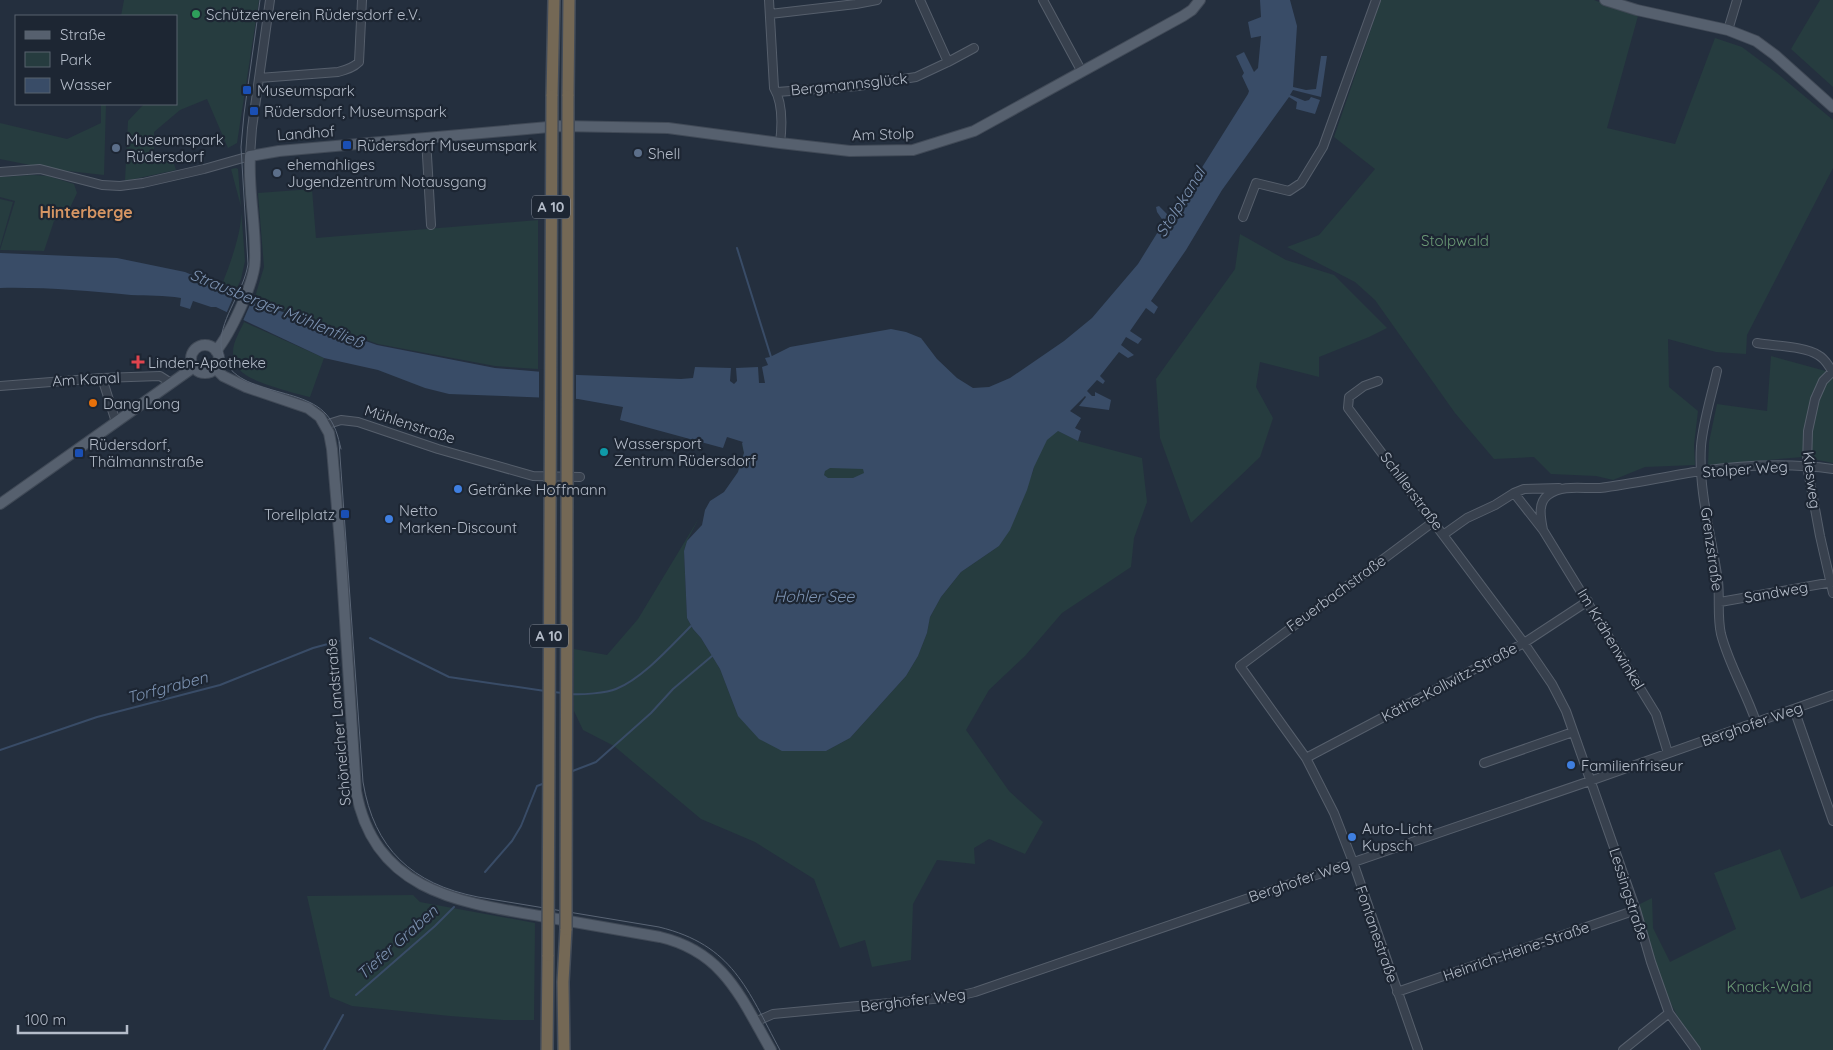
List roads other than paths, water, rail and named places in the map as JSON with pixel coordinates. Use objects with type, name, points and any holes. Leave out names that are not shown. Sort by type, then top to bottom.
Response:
[{"type":"highway","name":"A 10","points":[[547,1050],[554,0]]},
{"type":"highway","name":"A 10","points":[[564,1050],[569,0]]},
{"type":"main road","name":"Am Stolp","points":[[560,126],[668,128],[850,151],[913,150],[974,131],[1183,16],[1192,10],[1200,0]]},
{"type":"main road","points":[[1605,0],[1637,10],[1728,30],[1756,40],[1833,107]]},
{"type":"main road","name":"Landhof","points":[[250,156],[272,151],[560,126]]},
{"type":"main road","points":[[216,351],[229,332],[250,284],[255,261],[250,156]]},
{"type":"main road","points":[[209,346],[216,351],[218,360],[215,368],[204,372],[194,367],[191,359],[197,348],[209,346]]},
{"type":"main road","points":[[0,504],[194,367]]},
{"type":"main road","points":[[215,368],[220,374],[246,387],[308,408],[318,414],[325,424]]},
{"type":"main road","name":"Schöneicher Landstraße","points":[[325,424],[332,449],[356,791],[366,826],[380,848],[394,864],[415,881],[432,891],[456,899],[486,907],[660,937],[683,943],[703,955],[724,973],[771,1050]]},
{"type":"street","points":[[0,172],[40,170],[102,185],[120,186],[143,183],[204,169],[250,156],[270,0]]},
{"type":"street","points":[[259,78],[338,72],[346,70],[359,62],[362,0]]},
{"type":"street","name":"Bergmannsglück","points":[[769,0],[774,88],[777,92],[780,109],[780,143]]},
{"type":"street","points":[[770,14],[877,0]]},
{"type":"street","points":[[920,0],[948,62]]},
{"type":"street","points":[[1042,0],[1082,72]]},
{"type":"street","points":[[1243,217],[1256,183],[1289,191],[1301,183],[1323,147],[1376,0]]},
{"type":"street","points":[[1728,30],[1738,0]]},
{"type":"street","name":"Bergmannsglück","points":[[777,92],[858,86],[916,77],[974,48]]},
{"type":"street","points":[[426,138],[431,225]]},
{"type":"street","points":[[1757,343],[1806,350],[1817,354],[1827,362],[1833,372]]},
{"type":"street","name":"Grenzstraße","points":[[1717,371],[1701,445],[1708,526],[1718,581],[1720,602],[1718,614],[1721,634],[1756,722]]},
{"type":"street","name":"Kiesweg","points":[[1833,372],[1823,382],[1815,399],[1808,431],[1807,465],[1833,593]]},
{"type":"street","name":"Am Kanal","points":[[0,386],[102,378],[160,376],[171,382]]},
{"type":"street","points":[[102,378],[116,422]]},
{"type":"street","name":"Schillerstraße","points":[[1378,381],[1364,386],[1349,397],[1348,408],[1443,535],[1467,518],[1495,505],[1514,493]]},
{"type":"street","name":"Mühlenstraße","points":[[325,424],[341,420],[358,422],[438,449],[533,476],[580,477]]},
{"type":"street","name":"Stolper Weg","points":[[1562,488],[1599,488],[1702,471],[1767,466],[1807,465],[1833,469]]},
{"type":"street","points":[[1514,493],[1524,489],[1562,488]]},
{"type":"street","name":"Im Krähenwinkel","points":[[1544,530],[1542,503],[1546,496],[1562,488]]},
{"type":"street","name":"Im Krähenwinkel","points":[[1514,493],[1544,530],[1656,714],[1668,753]]},
{"type":"street","name":"Feuerbachstraße","points":[[1240,666],[1433,522]]},
{"type":"street","name":"Lessingstraße","points":[[1443,535],[1524,642],[1552,684],[1566,711],[1636,910],[1651,962],[1669,1013],[1696,1050]]},
{"type":"street","name":"Sandweg","points":[[1720,602],[1832,582]]},
{"type":"street","name":"Käthe-Kollwitz-Straße","points":[[1306,758],[1524,642],[1588,601]]},
{"type":"street","name":"Fontanestraße","points":[[1240,666],[1306,758],[1334,813],[1353,862],[1418,1050]]},
{"type":"street","name":"Berghofer Weg","points":[[755,1022],[773,1014],[962,996],[1590,781],[1833,695]]},
{"type":"street","points":[[1794,709],[1833,821]]},
{"type":"street","points":[[1484,763],[1573,732]]},
{"type":"street","name":"Heinrich-Heine-Straße","points":[[1397,992],[1636,910]]},
{"type":"street","points":[[1623,1050],[1669,1013]]},
{"type":"water","name":"Hohler See","points":[[1260,0],[1290,0],[1297,26],[1293,87],[1306,90],[1316,89],[1321,56],[1327,56],[1321,97],[1293,90],[1290,95],[1305,101],[1311,97],[1320,100],[1315,114],[1296,109],[1297,102],[1289,97],[1222,190],[1186,250],[1151,301],[1158,307],[1154,314],[1146,308],[1130,331],[1142,339],[1138,344],[1126,337],[1121,345],[1134,355],[1128,358],[1119,352],[1100,376],[1105,381],[1103,384],[1097,380],[1087,391],[1092,396],[1095,396],[1095,392],[1111,400],[1109,410],[1079,406],[1085,396],[1070,411],[1081,418],[1075,428],[1081,431],[1078,441],[1058,431],[1047,440],[1034,467],[1027,490],[1010,530],[999,546],[961,572],[941,597],[930,617],[927,633],[918,656],[906,676],[850,738],[826,751],[782,751],[759,739],[738,716],[720,669],[687,618],[684,551],[687,541],[702,525],[705,510],[710,501],[724,492],[738,472],[744,453],[743,442],[727,437],[723,448],[620,420],[623,407],[578,399],[449,394],[425,388],[378,370],[324,358],[216,307],[193,301],[190,309],[180,306],[181,298],[49,289],[0,288],[0,253],[117,258],[185,272],[257,303],[377,345],[495,368],[578,375],[681,379],[693,378],[695,367],[731,368],[730,381],[734,384],[737,381],[736,368],[758,367],[759,383],[765,383],[762,367],[768,365],[765,358],[790,347],[891,329],[921,338],[937,359],[957,378],[973,388],[989,387],[1010,378],[1064,341],[1092,318],[1138,264],[1164,222],[1156,207],[1159,206],[1169,216],[1191,185],[1248,94],[1249,91],[1242,76],[1244,73],[1236,56],[1244,52],[1254,72],[1258,68],[1261,36],[1251,38],[1248,22],[1261,17]],"holes":[[[830,468],[863,469],[864,473],[853,478],[828,478],[824,475],[825,471]]]},
{"type":"waterway","points":[[737,248],[771,357]]},
{"type":"waterway","name":"Torfgraben","points":[[570,694],[607,692],[626,684],[646,670],[691,626]]},
{"type":"waterway","name":"Torfgraben","points":[[370,638],[449,677],[545,691]]},
{"type":"waterway","name":"Torfgraben","points":[[0,750],[97,717],[220,685],[313,648],[339,641]]},
{"type":"waterway","points":[[570,772],[596,762],[651,713],[673,689],[712,656]]},
{"type":"waterway","name":"Torfgraben","points":[[553,692],[563,693]]},
{"type":"waterway","points":[[485,872],[512,841],[521,826],[537,786],[545,783]]},
{"type":"waterway","name":"Tiefer Graben","points":[[356,995],[454,907]]},
{"type":"waterway","name":"Tiefer Graben","points":[[324,1050],[343,1015]]},
{"type":"tram line","points":[[260,0],[241,147],[248,264],[246,274],[228,314],[221,343],[225,361],[234,373],[248,381],[314,404],[326,414],[334,426],[341,449]]},
{"type":"tram line","points":[[339,442],[363,782],[368,806],[376,826],[387,844],[400,860],[416,873],[434,883],[455,891],[478,897],[659,927],[684,935],[704,945],[735,972],[758,1008],[780,1050]]},
{"type":"place","name":"Schützenverein Rüdersdorf e.V.","points":[[196,14]]},
{"type":"place","name":"Museumspark","points":[[247,90]]},
{"type":"place","name":"Rüdersdorf, Museumspark","points":[[254,111]]},
{"type":"place","name":"Rüdersdorf Museumspark","points":[[347,145]]},
{"type":"place","name":"Museumspark Rüdersdorf","points":[[116,148]]},
{"type":"place","name":"Shell","points":[[638,153]]},
{"type":"place","name":"ehemahliges Jugendzentrum Notausgang","points":[[277,173]]},
{"type":"place","name":"Linden-Apotheke","points":[[138,362]]},
{"type":"place","name":"Dang Long","points":[[93,403]]},
{"type":"place","name":"Wassersport Zentrum Rüdersdorf","points":[[604,452]]},
{"type":"place","name":"Rüdersdorf, Thälmannstraße","points":[[79,453]]},
{"type":"place","name":"Getränke Hoffmann","points":[[458,489]]},
{"type":"place","name":"Torellplatz","points":[[345,514]]},
{"type":"place","name":"Netto Marken-Discount","points":[[389,519]]},
{"type":"place","name":"Familienfriseur","points":[[1571,765]]},
{"type":"place","name":"Auto-Licht Kupsch","points":[[1352,837]]},
{"type":"district","name":"Hinterberge","points":[[86,212]]},
{"type":"water label","name":"Stolpkanal","points":[[1180,202]]},
{"type":"water label","name":"Strausberger Mühlenfließ","points":[[277,308]]},
{"type":"park label","name":"Stolpwald","points":[[1455,240]]},
{"type":"park label","name":"Knack-Wald","points":[[1769,986]]}]
